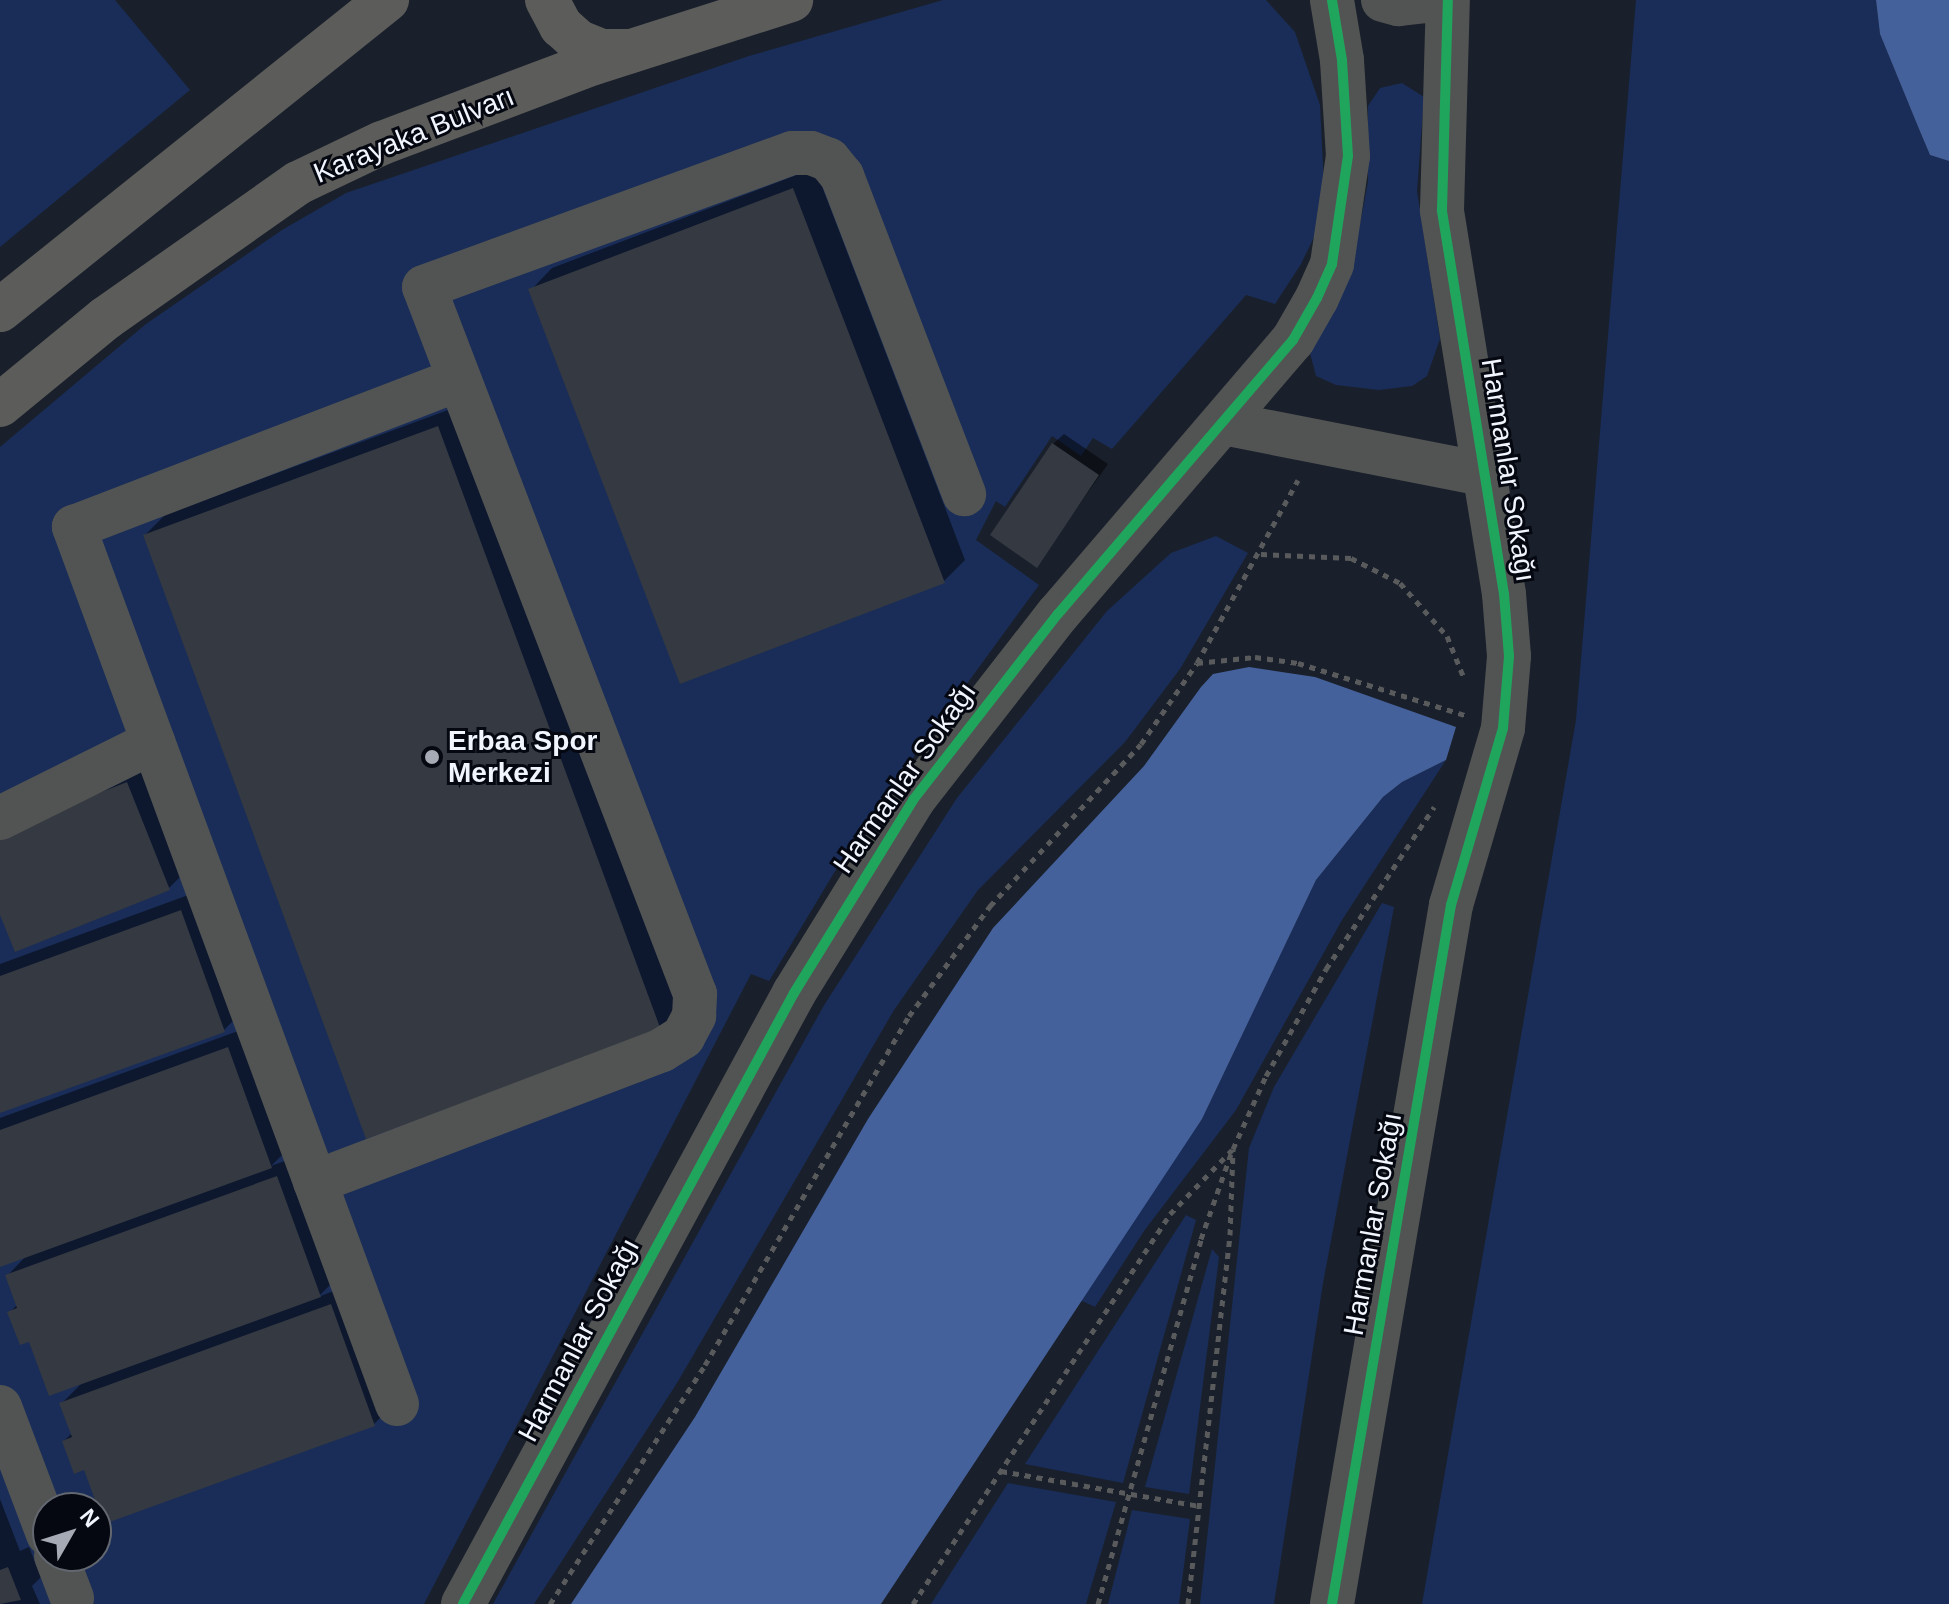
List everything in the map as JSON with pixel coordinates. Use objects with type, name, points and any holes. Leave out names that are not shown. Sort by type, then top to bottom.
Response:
[{"type":"main road","points":[[0,310],[387,0]]},
{"type":"main road","points":[[547,0],[561,26],[579,42],[613,52],[637,49],[668,31],[686,0]]},
{"type":"main road","name":"Karayaka Bulvarı","points":[[0,405],[140,292],[298,183],[382,143],[637,49],[791,0]]},
{"type":"street","name":"Harmanlar Sokağı","points":[[463,1604],[847,901],[913,800],[1000,686],[1293,340],[1332,264],[1348,156],[1342,60],[1332,0]]},
{"type":"street","points":[[1383,0],[1398,4],[1434,0]]},
{"type":"street","name":"Harmanlar Sokağı","points":[[1332,1604],[1451,905],[1503,728],[1509,656],[1505,609],[1442,210],[1448,0]]},
{"type":"street","points":[[315,1182],[662,1050],[683,1037],[694,1016],[695,994],[424,287],[792,153],[811,153],[829,160],[842,176],[964,494]]},
{"type":"street","points":[[397,1404],[74,527],[459,379]]},
{"type":"street","name":"Harmanlar Sokağı","points":[[1223,423],[1482,474]]},
{"type":"street","points":[[0,818],[153,742]]},
{"type":"street","points":[[0,1407],[32,1492]]},
{"type":"street","points":[[62,1572],[72,1598]]},
{"type":"path","points":[[550,1604],[705,1365],[909,1016],[990,906],[1141,744],[1197,663],[1261,554],[1317,442]]},
{"type":"path","points":[[1261,554],[1351,558],[1400,583],[1447,636],[1466,685]]},
{"type":"path","points":[[1197,663],[1255,657],[1298,663],[1470,716]]},
{"type":"path","points":[[1466,731],[1470,707]]},
{"type":"path","points":[[1098,1604],[1205,1223],[1233,1149],[1261,1086],[1326,969],[1438,801]]},
{"type":"path","points":[[913,1604],[1170,1214],[1233,1149]]},
{"type":"path","points":[[1188,1604],[1230,1235],[1233,1149]]},
{"type":"path","points":[[1001,1471],[1199,1506]]},
{"type":"shaded area","points":[[0,0],[115,0],[190,90],[0,247]]},
{"type":"shaded area","name":"Erbaa Spor Merkezi","points":[[943,0],[1266,0],[1295,32],[1320,105],[1324,185],[1317,231],[1301,264],[1275,304],[1246,295],[1112,449],[1093,438],[1081,456],[1052,436],[1005,507],[996,501],[976,540],[1039,585],[858,833],[769,981],[751,974],[424,1604],[0,1604],[0,447],[146,324],[282,230],[346,193],[749,56]]},
{"type":"shaded area","points":[[1636,0],[1876,0],[1880,34],[1930,155],[1949,161],[1949,1604],[1422,1604],[1576,720]]},
{"type":"shaded area","points":[[1876,0],[1949,0],[1949,161],[1930,155],[1880,34]]},
{"type":"shaded area","points":[[1402,83],[1424,97],[1417,191],[1440,339],[1427,376],[1412,386],[1379,390],[1336,385],[1316,376],[1310,353],[1356,245],[1368,182],[1368,106],[1380,88]]},
{"type":"shaded area","points":[[1216,536],[1248,553],[1180,669],[1125,742],[978,890],[894,1010],[677,1383],[534,1604],[493,1604],[823,1007],[957,798],[1107,611],[1171,553]]},
{"type":"shaded area","points":[[1249,667],[1315,677],[1456,727],[1446,760],[1402,782],[1383,797],[1316,880],[1202,1119],[881,1604],[571,1604],[695,1417],[868,1119],[993,928],[1144,766],[1213,674]]},
{"type":"shaded area","points":[[1446,760],[1342,920],[1236,1110],[1144,1231],[1095,1307],[1078,1299],[1202,1119],[1316,880],[1383,797],[1402,782]]},
{"type":"shaded area","points":[[1382,903],[1394,907],[1323,1283],[1274,1604],[1200,1604],[1249,1148],[1274,1087]]},
{"type":"shaded area","points":[[1186,1215],[1196,1220],[1123,1483],[1025,1464]]},
{"type":"shaded area","points":[[1212,1249],[1219,1257],[1189,1494],[1145,1487]]},
{"type":"shaded area","points":[[1008,1483],[1116,1502],[1086,1604],[931,1604]]},
{"type":"shaded area","points":[[1132,1510],[1190,1519],[1179,1604],[1108,1604]]},
{"type":"building","points":[[793,188],[945,583],[680,684],[528,289]]},
{"type":"building","points":[[438,426],[661,1030],[366,1139],[143,535]]},
{"type":"building","points":[[1052,443],[1099,475],[1037,568],[990,535]]},
{"type":"building","points":[[127,782],[170,890],[15,952],[0,915],[0,832]]},
{"type":"building","points":[[181,910],[225,1032],[0,1113],[0,976]]},
{"type":"building","points":[[228,1047],[272,1168],[0,1267],[0,1130]]},
{"type":"building","points":[[277,1176],[321,1297],[49,1396],[29,1342],[20,1345],[7,1312],[17,1308],[5,1275]]},
{"type":"building","points":[[331,1304],[375,1426],[112,1521],[112,1492],[92,1492],[84,1470],[74,1474],[62,1441],[72,1437],[59,1403]]},
{"type":"building","points":[[8,1567],[21,1600],[0,1604],[0,1570]]},
{"type":"cycle path","points":[[463,1604],[794,993],[913,800],[1058,614],[1293,340],[1317,298],[1332,264],[1348,156],[1342,60],[1332,0]]},
{"type":"cycle path","points":[[1332,1604],[1451,905],[1503,728],[1509,656],[1504,594],[1442,210],[1448,0]]},
{"type":"place","name":"Erbaa Spor Merkezi","points":[[432,757]]}]
